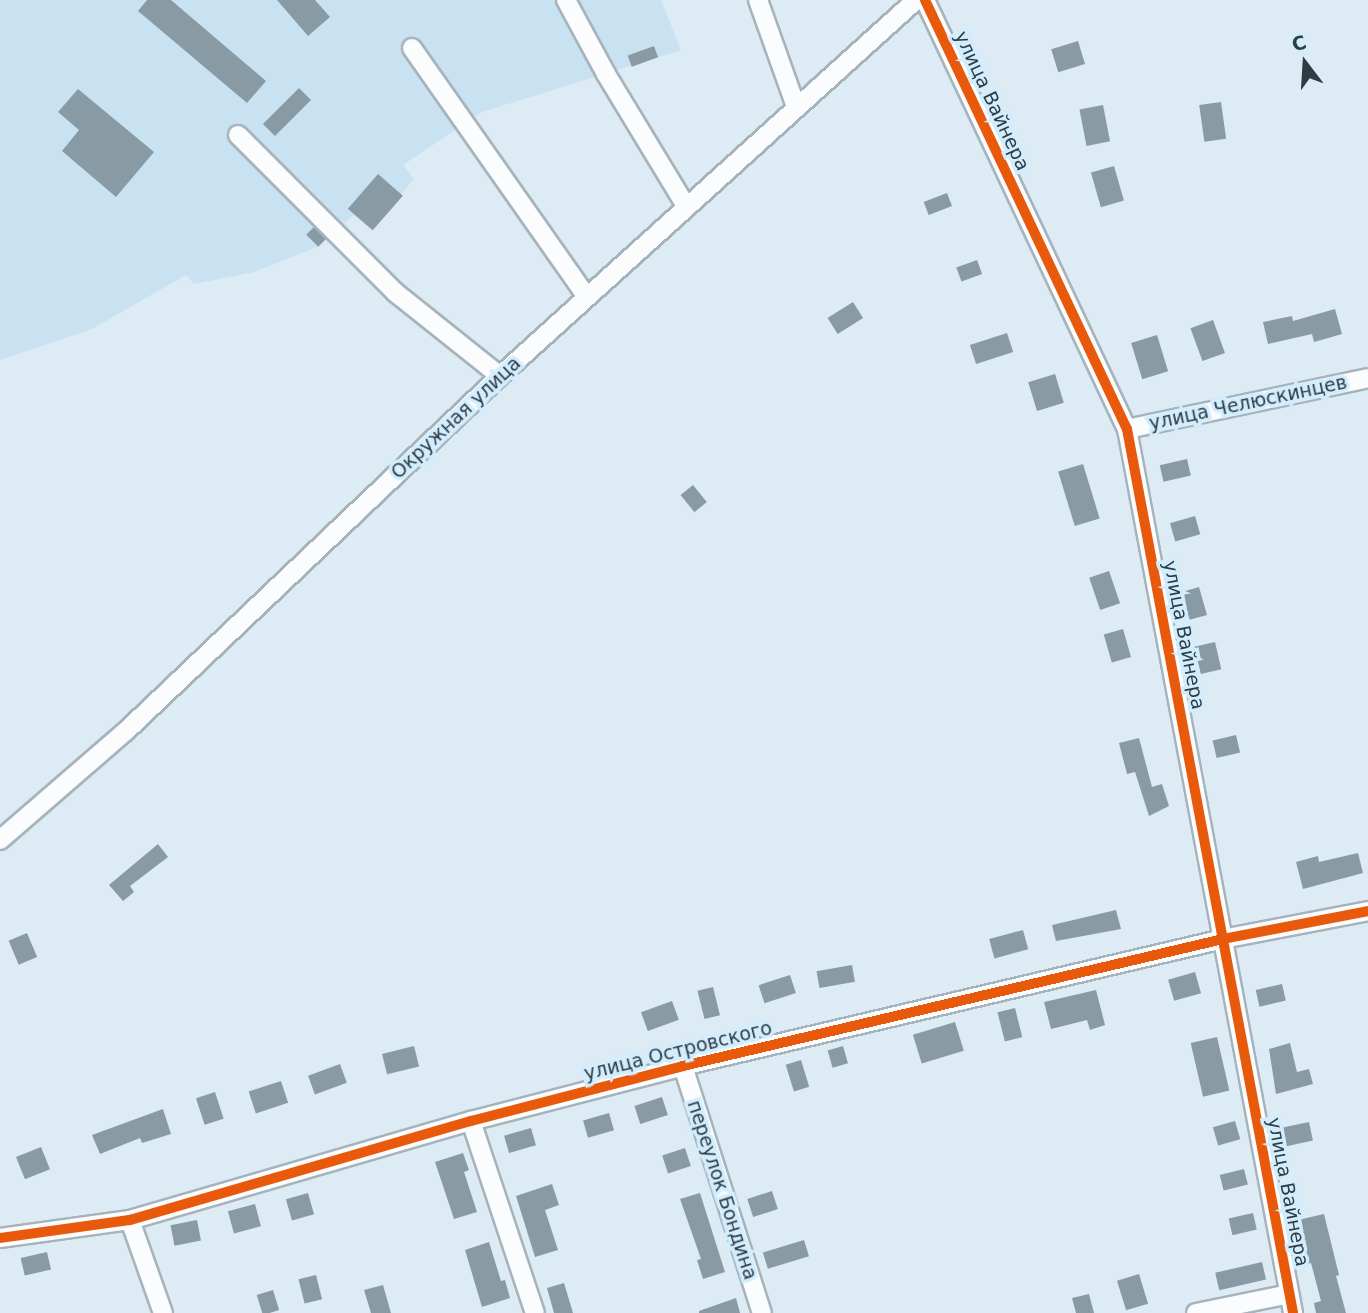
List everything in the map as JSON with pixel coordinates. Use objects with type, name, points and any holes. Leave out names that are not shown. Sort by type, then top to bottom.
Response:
[{"type":"street","points":[[566,0],[606,74],[686,206]]},
{"type":"street","points":[[758,0],[796,107]]},
{"type":"street","name":"Окружная улица","points":[[0,840],[126,731],[500,376],[917,0]]},
{"type":"street","name":"улица Вайнера","points":[[917,0],[1127,429],[1293,1313]]},
{"type":"street","points":[[412,48],[587,297]]},
{"type":"street","points":[[237,135],[396,293],[500,376]]},
{"type":"street","name":"улица Челюскинцев","points":[[1127,429],[1368,378]]},
{"type":"street","name":"улица Островского","points":[[0,1238],[130,1220],[471,1121],[683,1066],[1223,939],[1368,911]]},
{"type":"street","name":"переулок Бондина","points":[[683,1066],[762,1313]]},
{"type":"street","points":[[471,1121],[535,1313]]},
{"type":"street","points":[[130,1220],[163,1313]]},
{"type":"street","points":[[1196,1313],[1289,1294]]},
{"type":"shaded area","points":[[0,0],[661,0],[681,50],[482,112],[403,165],[414,179],[371,230],[354,215],[317,247],[254,272],[194,284],[186,275],[92,329],[0,360]]},
{"type":"building","points":[[147,0],[171,0],[266,81],[247,103],[138,11]]},
{"type":"building","points":[[277,0],[315,0],[330,17],[308,36]]},
{"type":"building","points":[[1078,41],[1085,64],[1058,72],[1051,49]]},
{"type":"building","points":[[654,46],[658,57],[632,67],[628,56]]},
{"type":"building","points":[[299,88],[311,100],[275,136],[263,124]]},
{"type":"building","points":[[78,89],[154,152],[116,197],[62,151],[79,130],[58,112]]},
{"type":"building","points":[[1221,102],[1226,139],[1204,142],[1199,105]]},
{"type":"building","points":[[1103,105],[1110,141],[1087,146],[1079,110]]},
{"type":"building","points":[[1114,166],[1124,201],[1101,207],[1091,173]]},
{"type":"building","points":[[378,174],[403,196],[373,230],[348,209]]},
{"type":"building","points":[[947,193],[952,206],[929,215],[924,202]]},
{"type":"building","points":[[314,227],[326,239],[318,247],[306,235]]},
{"type":"building","points":[[977,260],[982,274],[961,282],[956,268]]},
{"type":"building","points":[[853,302],[863,318],[838,334],[828,318]]},
{"type":"building","points":[[1335,309],[1342,334],[1314,342],[1312,334],[1268,344],[1263,322],[1292,316],[1293,321]]},
{"type":"building","points":[[1213,320],[1225,353],[1202,361],[1190,328]]},
{"type":"building","points":[[1007,333],[1013,352],[976,364],[970,345]]},
{"type":"building","points":[[1157,335],[1168,371],[1142,379],[1131,343]]},
{"type":"building","points":[[1055,374],[1064,403],[1037,411],[1028,382]]},
{"type":"building","points":[[1187,459],[1191,476],[1164,482],[1160,465]]},
{"type":"building","points":[[1083,464],[1100,519],[1075,526],[1058,472]]},
{"type":"building","points":[[693,485],[707,502],[694,512],[681,495]]},
{"type":"building","points":[[1195,516],[1200,534],[1175,541],[1170,523]]},
{"type":"building","points":[[1109,571],[1120,603],[1100,610],[1089,578]]},
{"type":"building","points":[[1199,587],[1207,615],[1190,620],[1182,592]]},
{"type":"building","points":[[1123,629],[1131,657],[1112,662],[1104,635]]},
{"type":"building","points":[[1215,642],[1221,669],[1201,674],[1195,647]]},
{"type":"building","points":[[1236,735],[1240,753],[1217,758],[1213,740]]},
{"type":"building","points":[[1139,738],[1152,787],[1162,784],[1169,806],[1149,816],[1135,772],[1127,774],[1119,743]]},
{"type":"building","points":[[158,844],[168,857],[130,886],[134,892],[123,901],[109,885]]},
{"type":"building","points":[[1358,853],[1363,873],[1303,889],[1296,862],[1318,856],[1319,862]]},
{"type":"building","points":[[1116,910],[1121,929],[1056,941],[1052,925]]},
{"type":"building","points":[[1023,930],[1028,949],[994,958],[989,939]]},
{"type":"building","points":[[27,933],[37,957],[19,965],[9,941]]},
{"type":"building","points":[[852,965],[855,982],[819,988],[817,971]]},
{"type":"building","points":[[1195,972],[1201,993],[1174,1001],[1168,980]]},
{"type":"building","points":[[790,975],[796,993],[764,1003],[759,985]]},
{"type":"building","points":[[1282,984],[1286,1001],[1260,1007],[1256,990]]},
{"type":"building","points":[[713,987],[720,1015],[704,1019],[697,991]]},
{"type":"building","points":[[1096,990],[1105,1025],[1090,1030],[1087,1020],[1051,1029],[1044,1002]]},
{"type":"building","points":[[672,1001],[679,1020],[648,1031],[641,1012]]},
{"type":"building","points":[[1015,1008],[1022,1037],[1005,1041],[998,1012]]},
{"type":"building","points":[[955,1022],[964,1051],[922,1064],[913,1035]]},
{"type":"building","points":[[1217,1037],[1229,1091],[1203,1097],[1191,1043]]},
{"type":"building","points":[[1290,1043],[1297,1072],[1309,1069],[1313,1084],[1276,1094],[1269,1049]]},
{"type":"building","points":[[414,1046],[419,1066],[387,1074],[382,1054]]},
{"type":"building","points":[[843,1046],[848,1063],[833,1068],[828,1050]]},
{"type":"building","points":[[801,1060],[809,1087],[794,1091],[786,1065]]},
{"type":"building","points":[[340,1064],[347,1083],[315,1094],[308,1076]]},
{"type":"building","points":[[281,1081],[288,1103],[256,1113],[249,1092]]},
{"type":"building","points":[[215,1092],[224,1119],[205,1125],[196,1098]]},
{"type":"building","points":[[662,1097],[668,1115],[640,1124],[634,1106]]},
{"type":"building","points":[[163,1109],[171,1134],[142,1143],[140,1138],[100,1154],[92,1135]]},
{"type":"building","points":[[609,1113],[614,1130],[588,1138],[583,1120]]},
{"type":"building","points":[[1235,1121],[1240,1139],[1218,1146],[1213,1127]]},
{"type":"building","points":[[1309,1122],[1313,1141],[1286,1146],[1282,1128]]},
{"type":"building","points":[[531,1128],[536,1145],[509,1153],[504,1136]]},
{"type":"building","points":[[41,1147],[50,1169],[25,1179],[16,1157]]},
{"type":"building","points":[[685,1148],[691,1166],[668,1173],[662,1155]]},
{"type":"building","points":[[463,1153],[469,1170],[464,1172],[477,1212],[454,1219],[435,1162]]},
{"type":"building","points":[[1244,1169],[1248,1185],[1224,1191],[1220,1175]]},
{"type":"building","points":[[552,1184],[559,1205],[545,1210],[558,1250],[535,1257],[516,1196]]},
{"type":"building","points":[[772,1191],[778,1209],[753,1217],[747,1199]]},
{"type":"building","points":[[308,1193],[314,1214],[292,1220],[286,1199]]},
{"type":"building","points":[[700,1193],[725,1272],[703,1279],[697,1260],[701,1259],[680,1199]]},
{"type":"building","points":[[255,1204],[261,1226],[234,1233],[228,1211]]},
{"type":"building","points":[[1253,1213],[1257,1230],[1232,1235],[1229,1219]]},
{"type":"building","points":[[1324,1214],[1346,1313],[1316,1313],[1314,1303],[1321,1301],[1311,1263],[1303,1265],[1300,1252],[1306,1251],[1298,1220]]},
{"type":"building","points":[[197,1220],[201,1241],[175,1246],[170,1225]]},
{"type":"building","points":[[804,1240],[809,1256],[768,1269],[763,1253]]},
{"type":"building","points":[[489,1242],[501,1281],[505,1280],[510,1298],[482,1307],[465,1250]]},
{"type":"building","points":[[47,1252],[51,1270],[25,1276],[21,1258]]},
{"type":"building","points":[[1262,1262],[1266,1280],[1219,1290],[1215,1273]]},
{"type":"building","points":[[1139,1274],[1148,1304],[1126,1310],[1117,1281]]},
{"type":"building","points":[[316,1275],[322,1299],[305,1304],[299,1279]]},
{"type":"building","points":[[564,1283],[573,1313],[554,1313],[547,1288]]},
{"type":"building","points":[[383,1285],[391,1313],[371,1313],[364,1290]]},
{"type":"building","points":[[273,1290],[279,1310],[262,1313],[257,1295]]},
{"type":"building","points":[[1089,1294],[1094,1313],[1076,1313],[1072,1298]]},
{"type":"building","points":[[736,1298],[740,1313],[699,1313],[699,1311]]},
{"type":"cycle path","points":[[925,0],[1127,429],[1293,1313]]},
{"type":"cycle path","points":[[0,1238],[130,1220],[471,1121],[683,1066],[1223,939],[1368,911]]}]
